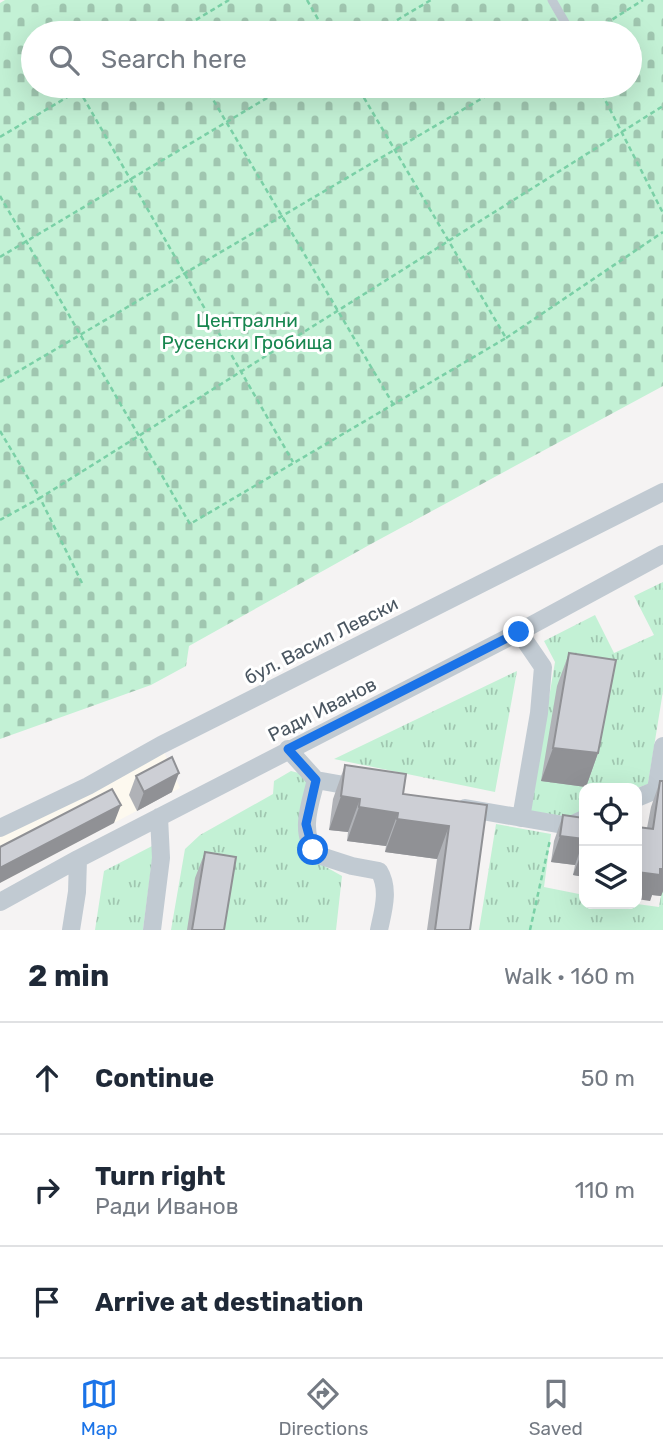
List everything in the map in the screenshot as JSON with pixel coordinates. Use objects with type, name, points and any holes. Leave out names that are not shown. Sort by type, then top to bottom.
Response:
[{"type":"street","name":"бул. Васил Левски","points":[[0,828],[89,786],[160,745],[663,492]]},
{"type":"street","name":"Ради Иванов","points":[[0,902],[288,749],[519,632],[663,554]]},
{"type":"street","points":[[519,632],[543,667],[539,713],[521,818]]},
{"type":"street","points":[[642,796],[659,789],[663,746]]},
{"type":"street","points":[[288,749],[316,780],[384,793]]},
{"type":"street","points":[[316,780],[306,824],[313,850],[329,859],[379,871],[383,877],[385,895],[379,930]]},
{"type":"street","points":[[453,806],[569,826],[579,821]]},
{"type":"street","points":[[152,930],[161,858],[159,817]]},
{"type":"street","points":[[71,930],[77,892],[78,859]]},
{"type":"lane","points":[[552,0],[563,21]]},
{"type":"path","points":[[194,21],[229,0]]},
{"type":"path","points":[[307,0],[319,21]]},
{"type":"path","points":[[395,21],[430,0]]},
{"type":"path","points":[[610,21],[643,0]]},
{"type":"path","points":[[0,137],[66,98]]},
{"type":"path","points":[[84,98],[293,462]]},
{"type":"path","points":[[212,98],[393,404]]},
{"type":"path","points":[[0,257],[267,98]]},
{"type":"path","points":[[364,98],[506,338]]},
{"type":"path","points":[[0,382],[482,98]]},
{"type":"path","points":[[604,98],[663,214]]},
{"type":"path","points":[[0,520],[40,498],[663,106]]},
{"type":"path","points":[[0,197],[190,524],[506,338],[663,232]]},
{"type":"path","points":[[0,431],[40,498],[82,583]]},
{"type":"path","points":[[530,930],[553,823]]},
{"type":"shaded area","points":[[161,745],[180,788],[0,883],[0,828]]},
{"type":"green space","name":"Централни Русенски Гробища","points":[[5,0],[663,0],[663,386],[189,646],[186,666],[151,685],[0,739],[0,3]]},
{"type":"green space","points":[[663,582],[663,691],[648,784],[642,786],[642,783],[579,783],[579,812],[569,817],[530,811],[555,662],[544,641],[595,615],[614,653],[654,635],[634,596]]},
{"type":"green space","points":[[517,671],[495,792],[334,759]]},
{"type":"green space","points":[[291,771],[310,776],[310,858],[342,876],[336,930],[171,930],[185,849],[200,835],[273,794],[274,781]]},
{"type":"green space","points":[[496,824],[551,834],[544,887],[579,894],[579,909],[642,909],[642,905],[659,907],[663,883],[663,930],[479,930]]},
{"type":"green space","points":[[154,845],[143,930],[95,930],[104,871]]},
{"type":"building","points":[[569,653],[616,660],[598,753],[553,748]]},
{"type":"building","points":[[172,757],[179,773],[144,792],[136,776]]},
{"type":"building","points":[[345,765],[406,774],[403,794],[487,805],[470,930],[435,930],[449,826],[397,819],[398,813],[359,807],[360,799],[341,796]]},
{"type":"building","points":[[660,781],[663,781],[663,869],[660,869],[660,875],[642,873],[642,828],[653,829]]},
{"type":"building","points":[[112,789],[121,805],[0,868],[0,847]]},
{"type":"building","points":[[563,815],[579,817],[579,838],[560,836]]},
{"type":"building","points":[[205,852],[236,857],[224,930],[192,930]]},
{"type":"route","points":[[313,850],[306,824],[316,780],[288,749],[519,632]]}]
